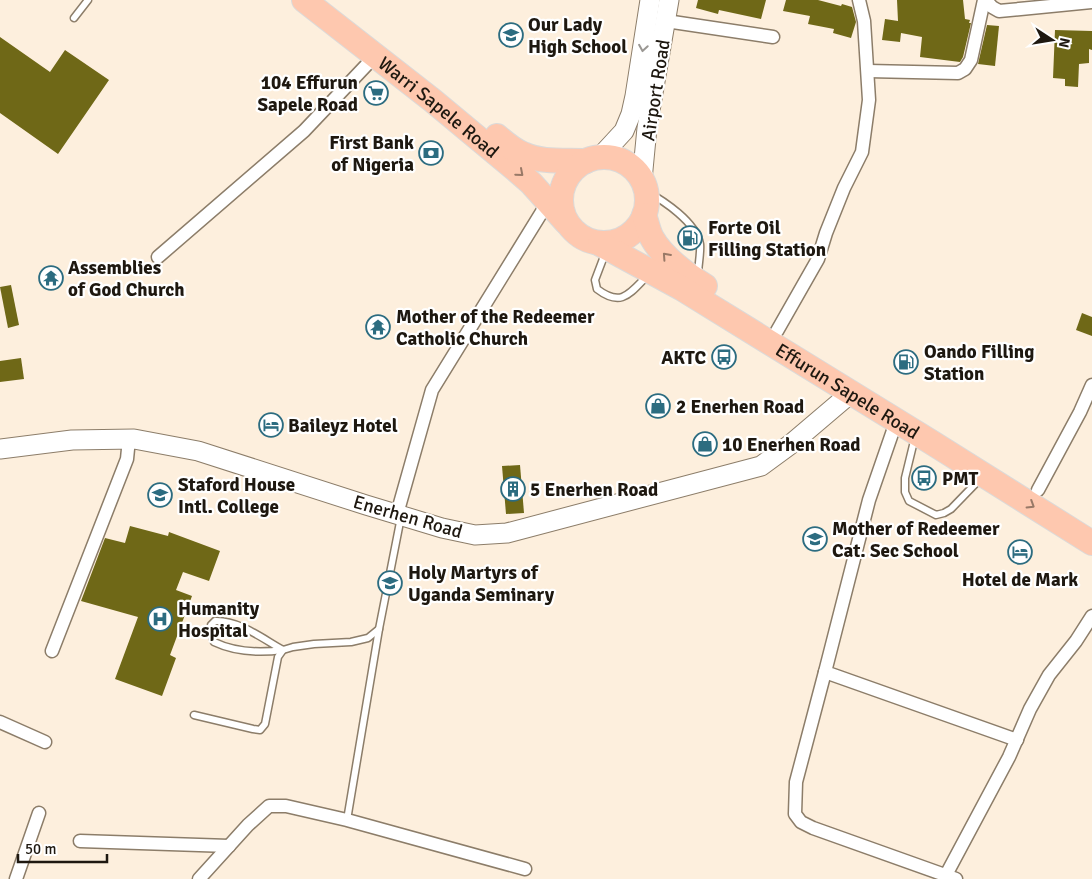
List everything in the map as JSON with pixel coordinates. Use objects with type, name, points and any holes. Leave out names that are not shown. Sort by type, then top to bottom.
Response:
[{"type":"highway","name":"Warri Sapele Road","points":[[304,0],[432,100],[515,169],[531,183],[566,222]]},
{"type":"highway","points":[[325,0],[512,149],[535,158],[612,158],[624,162],[634,169],[644,185],[647,203],[644,215],[638,227],[627,237],[604,245],[587,240],[575,233],[566,222],[561,208],[561,194],[566,180],[574,169],[593,159]]},
{"type":"highway","name":"Effurun Sapele Road","points":[[644,215],[651,237],[663,252],[676,266],[697,281],[1092,524]]},
{"type":"highway","name":"Effurun Sapele Road","points":[[604,245],[681,288],[1092,543]]},
{"type":"street","name":"Airport Road","points":[[593,159],[624,131],[631,114],[650,0]]},
{"type":"street","name":"Airport Road","points":[[644,185],[647,128],[669,0]]},
{"type":"street","points":[[776,331],[818,259],[844,188],[862,152],[870,100],[864,21],[860,0]]},
{"type":"street","points":[[868,71],[958,73],[965,69],[971,60],[985,0]]},
{"type":"street","points":[[985,0],[999,11],[1092,2]]},
{"type":"street","points":[[666,20],[773,37]]},
{"type":"street","points":[[158,257],[304,131],[376,56]]},
{"type":"street","points":[[399,515],[432,390],[548,202]]},
{"type":"street","points":[[1038,490],[1080,412],[1092,384]]},
{"type":"street","name":"Enerhen Road","points":[[0,449],[72,440],[134,439],[198,451],[442,528],[474,534],[507,533],[761,466],[792,444],[851,394]]},
{"type":"street","points":[[896,422],[869,500],[796,782],[795,814],[801,822],[813,828],[951,877],[1030,709],[1049,675],[1076,641],[1092,616]]},
{"type":"street","points":[[52,651],[127,459],[129,439]]},
{"type":"street","points":[[825,672],[1017,740]]},
{"type":"street","points":[[0,722],[45,742]]},
{"type":"street","points":[[199,879],[248,825],[269,806],[286,806],[347,820],[525,869]]},
{"type":"street","points":[[16,879],[39,812]]},
{"type":"street","points":[[80,841],[229,846]]},
{"type":"lane","points":[[74,18],[88,0]]},
{"type":"lane","points":[[644,185],[680,214],[695,231],[700,244],[697,281]]},
{"type":"lane","points":[[604,245],[595,280],[597,289],[604,295],[612,298],[622,297],[628,294],[651,272]]},
{"type":"lane","points":[[916,434],[905,478],[905,492],[909,501],[936,515],[944,514],[984,475]]},
{"type":"lane","points":[[347,820],[399,515]]},
{"type":"lane","points":[[283,650],[238,625],[216,621],[211,625],[211,634],[214,642],[222,646],[242,650],[264,652],[283,650],[314,644],[351,642],[368,638],[379,629]]},
{"type":"lane","points":[[194,715],[260,730],[265,724],[278,657],[283,650]]},
{"type":"building","points":[[698,0],[766,0],[761,19],[719,10],[718,14],[696,8]]},
{"type":"building","points":[[786,0],[818,0],[852,7],[856,22],[851,38],[833,33],[834,29],[808,24],[810,16],[783,11]]},
{"type":"building","points":[[897,0],[963,0],[965,19],[970,20],[969,23],[971,23],[963,57],[960,62],[920,57],[922,37],[901,33],[900,42],[882,40],[885,19],[898,21]]},
{"type":"building","points":[[987,25],[999,26],[995,66],[978,64]]},
{"type":"building","points":[[1055,30],[1092,31],[1092,50],[1089,49],[1089,63],[1079,64],[1078,87],[1065,86],[1065,79],[1053,78]]},
{"type":"building","points":[[0,37],[50,72],[65,50],[109,80],[58,154],[0,113]]},
{"type":"building","points":[[11,285],[19,325],[8,328],[0,287]]},
{"type":"building","points":[[1082,313],[1092,317],[1092,336],[1076,330]]},
{"type":"building","points":[[21,358],[24,379],[0,382],[0,361]]},
{"type":"building","name":"5 Enerhen Road","points":[[520,465],[524,513],[506,514],[502,466]]},
{"type":"building","points":[[130,526],[168,536],[169,532],[220,551],[209,581],[183,572],[176,590],[192,596],[170,655],[176,658],[162,696],[115,679],[138,617],[81,601],[105,538],[125,543]]},
{"type":"place","name":"Our Lady High School","points":[[511,35]]},
{"type":"place","name":"104 Effurun Sapele Road","points":[[376,93]]},
{"type":"place","name":"First Bank of Nigeria","points":[[431,153]]},
{"type":"place","name":"Forte Oil Filling Station","points":[[690,238]]},
{"type":"place","name":"Assemblies of God Church","points":[[51,278]]},
{"type":"place","name":"Mother of the Redeemer Catholic Church","points":[[378,327]]},
{"type":"place","name":"AKTC","points":[[724,357]]},
{"type":"place","name":"Oando Filling Station","points":[[906,362]]},
{"type":"place","name":"2 Enerhen Road","points":[[658,406]]},
{"type":"place","name":"Baileyz Hotel","points":[[271,425]]},
{"type":"place","name":"10 Enerhen Road","points":[[705,444]]},
{"type":"place","name":"PMT","points":[[924,478]]},
{"type":"place","name":"5 Enerhen Road","points":[[513,489]]},
{"type":"place","name":"Staford House Intl. College","points":[[160,495]]},
{"type":"place","name":"Mother of Redeemer Cat. Sec School","points":[[815,539]]},
{"type":"place","name":"Hotel de Mark","points":[[1020,552]]},
{"type":"place","name":"Holy Martyrs of Uganda Seminary","points":[[390,583]]},
{"type":"place","name":"Humanity Hospital","points":[[160,619]]}]
